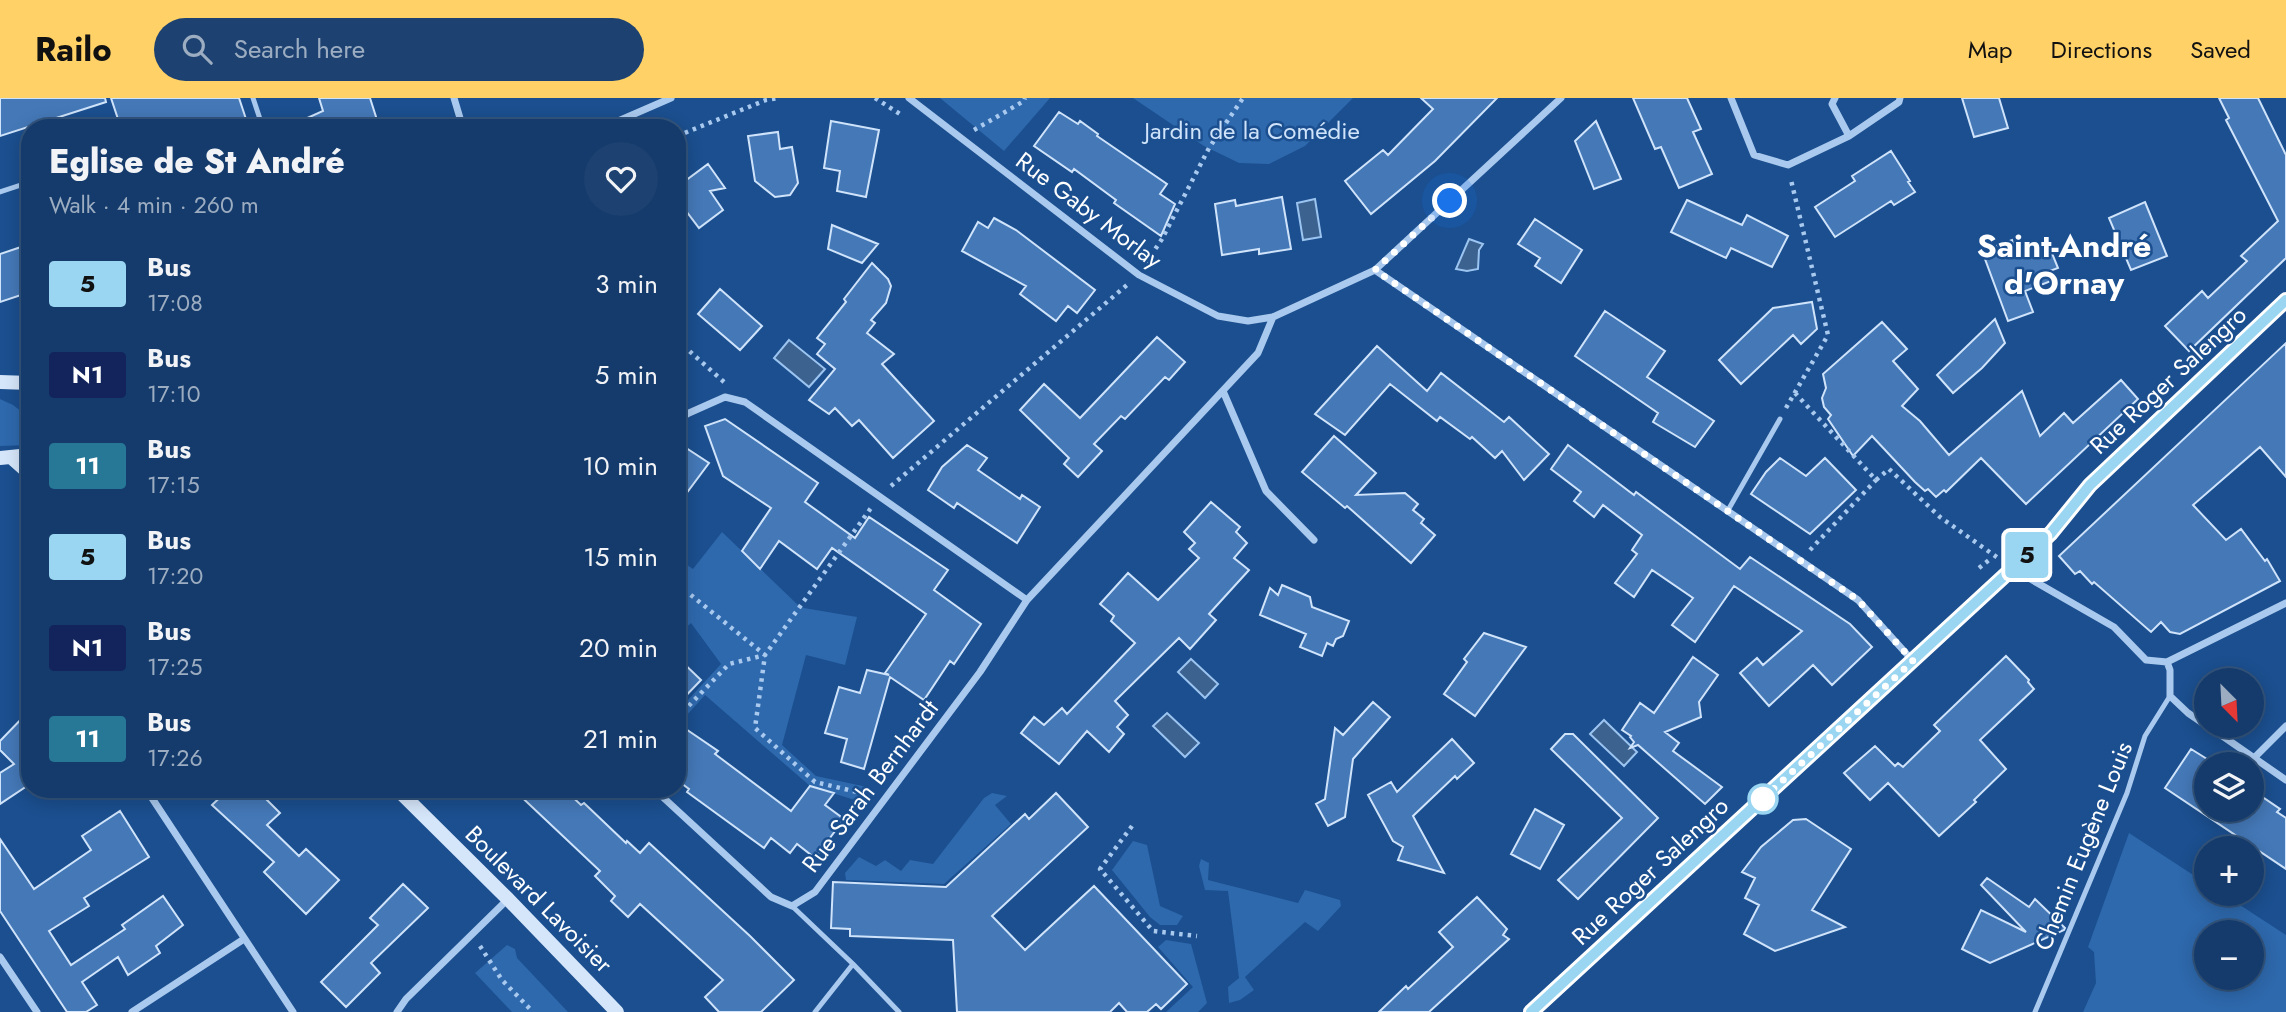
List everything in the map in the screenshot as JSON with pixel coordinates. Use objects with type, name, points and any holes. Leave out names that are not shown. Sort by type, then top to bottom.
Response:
[{"type":"main road","name":"Rue Roger Salengro","points":[[1531,1012],[2051,533],[2090,485],[2286,300]]},
{"type":"main road","points":[[0,382],[21,380]]},
{"type":"main road","points":[[6,458],[21,468]]},
{"type":"main road","name":"Boulevard Lavoisier","points":[[406,798],[508,898],[617,1012]]},
{"type":"street","points":[[454,98],[460,119]]},
{"type":"street","points":[[620,119],[659,100],[671,98]]},
{"type":"street","name":"Rue Gaby Morlay","points":[[909,98],[1139,275],[1218,316],[1248,321],[1273,317],[1375,270],[1561,98]]},
{"type":"street","points":[[1731,98],[1754,155],[1788,166],[1849,136],[1899,102],[1900,98]]},
{"type":"street","points":[[1835,98],[1832,104],[1849,136]]},
{"type":"street","points":[[1375,270],[1858,600],[1913,661]]},
{"type":"street","name":"Rue Sarah Bernhardt","points":[[792,906],[815,892],[980,672],[1027,600],[1258,353],[1273,317]]},
{"type":"street","points":[[1223,391],[1266,491],[1314,540]]},
{"type":"street","points":[[686,416],[725,397],[745,402],[1027,600]]},
{"type":"street","points":[[2013,568],[2113,627],[2146,660],[2167,662],[2286,603]]},
{"type":"street","points":[[2167,662],[2170,670],[2170,696],[2194,717]]},
{"type":"street","points":[[2260,752],[2286,726]]},
{"type":"street","points":[[2225,738],[2245,752]]},
{"type":"street","points":[[2264,765],[2286,780]]},
{"type":"street","points":[[152,798],[293,1012]]},
{"type":"street","points":[[664,798],[771,897],[792,906]]},
{"type":"street","points":[[397,1012],[406,999],[508,898]]},
{"type":"street","points":[[132,1012],[244,939]]},
{"type":"street","points":[[0,957],[37,1012]]},
{"type":"lane","points":[[253,98],[260,119]]},
{"type":"lane","points":[[0,192],[21,186]]},
{"type":"lane","points":[[1727,512],[1780,419]]},
{"type":"lane","name":"Chemin Eugène Louis","points":[[2035,1012],[2127,793],[2145,736],[2170,696]]},
{"type":"lane","points":[[792,906],[899,1012]]},
{"type":"lane","points":[[815,1012],[853,964]]},
{"type":"path","points":[[686,132],[766,100],[778,98]]},
{"type":"path","points":[[884,799],[816,782],[755,728],[765,655],[879,496],[1139,275],[1162,239],[1209,148],[1243,98]]},
{"type":"path","points":[[1780,419],[1828,335],[1788,166]]},
{"type":"path","points":[[686,348],[745,402]]},
{"type":"path","points":[[1795,394],[1876,480]]},
{"type":"path","points":[[1799,560],[1889,469],[1940,517],[2013,568]]},
{"type":"path","points":[[686,591],[765,655]]},
{"type":"path","points":[[686,709],[729,664],[765,655]]},
{"type":"path","points":[[1132,826],[1100,869],[1153,931],[1197,936]]},
{"type":"path","points":[[472,933],[502,980],[533,1012]]},
{"type":"green space","points":[[940,98],[1050,98],[1004,151]]},
{"type":"green space","name":"Jardin de la Comédie","points":[[1133,98],[1353,98],[1305,146],[1269,164],[1239,163],[1204,146]]},
{"type":"green space","points":[[0,399],[21,411],[21,445],[0,446]]},
{"type":"green space","points":[[722,532],[798,605],[857,617],[845,665],[806,655],[782,745],[816,776],[867,787],[858,801],[810,786],[705,695],[686,716],[686,702],[721,664],[691,623],[686,628],[686,564],[693,569]]},
{"type":"green space","points":[[992,793],[1007,796],[995,805],[1011,824],[944,884],[846,880],[845,873],[859,857],[876,866],[885,860],[901,871],[910,860],[933,864],[984,798]]},
{"type":"green space","points":[[2129,833],[2194,876],[2194,906],[2241,906],[2263,920],[2194,920],[2194,990],[2264,990],[2264,921],[2286,935],[2286,1012],[2083,1012],[2096,983],[2094,952],[2088,947]]},
{"type":"green space","points":[[1133,841],[1147,845],[1160,906],[1183,916],[1177,925],[1160,925],[1150,917],[1112,870]]},
{"type":"green space","points":[[1201,859],[1209,863],[1208,880],[1298,903],[1305,890],[1340,900],[1341,906],[1318,931],[1305,922],[1245,977],[1254,990],[1240,1000],[1229,1003],[1228,987],[1239,978],[1228,891],[1205,890],[1199,866]]},
{"type":"green space","points":[[1166,940],[1191,944],[1207,1003],[1198,1012],[1166,1012],[1193,987],[1158,947]]},
{"type":"green space","points":[[507,945],[515,949],[517,958],[568,1012],[512,1012],[475,973]]},
{"type":"shaded area","points":[[1315,199],[1321,237],[1303,240],[1297,203]]},
{"type":"shaded area","points":[[1469,239],[1483,244],[1479,250],[1478,269],[1456,269]]},
{"type":"shaded area","points":[[789,340],[825,369],[809,387],[774,358]]},
{"type":"shaded area","points":[[1191,659],[1218,684],[1205,698],[1178,672]]},
{"type":"shaded area","points":[[1167,713],[1199,743],[1185,757],[1153,726]]},
{"type":"shaded area","points":[[1604,720],[1637,752],[1624,766],[1590,734]]},
{"type":"building","points":[[0,98],[105,98],[106,102],[53,119],[21,119],[21,129],[0,136]]},
{"type":"building","points":[[111,98],[239,98],[246,119],[118,119]]},
{"type":"building","points":[[319,98],[370,98],[377,119],[305,119],[323,111]]},
{"type":"building","points":[[1421,98],[1497,98],[1435,161],[1371,214],[1345,181],[1383,150],[1388,155],[1433,109]]},
{"type":"building","points":[[1633,98],[1687,98],[1701,129],[1693,132],[1712,174],[1679,188],[1661,147],[1655,149]]},
{"type":"building","points":[[1962,98],[1999,98],[2008,128],[1974,137]]},
{"type":"building","points":[[2219,98],[2258,98],[2286,155],[2286,258],[2189,351],[2165,326],[2202,291],[2208,298],[2247,261],[2241,256],[2278,221],[2226,120],[2229,118]]},
{"type":"building","points":[[1059,112],[1078,124],[1080,121],[1098,134],[1097,136],[1167,184],[1160,194],[1175,204],[1161,236],[1114,203],[1116,200],[1074,169],[1072,172],[1034,146]]},
{"type":"building","points":[[831,121],[879,130],[866,197],[837,191],[840,171],[824,168]]},
{"type":"building","points":[[1596,121],[1621,179],[1594,189],[1575,141]]},
{"type":"building","points":[[778,132],[780,149],[792,147],[798,183],[790,195],[775,197],[755,181],[748,136]]},
{"type":"building","points":[[1891,151],[1915,192],[1894,205],[1891,201],[1835,237],[1815,207],[1855,181],[1852,176]]},
{"type":"building","points":[[708,164],[725,188],[710,191],[723,210],[699,228],[686,211],[686,180]]},
{"type":"building","points":[[1282,197],[1291,249],[1259,254],[1259,249],[1222,255],[1215,204],[1235,200],[1236,206]]},
{"type":"building","points":[[1687,200],[1742,225],[1747,215],[1788,236],[1772,267],[1731,248],[1726,258],[1671,232]]},
{"type":"building","points":[[2145,202],[2167,256],[2131,270],[2109,218]]},
{"type":"building","points":[[994,218],[1016,230],[1095,290],[1077,313],[1068,306],[1056,321],[1020,294],[1026,286],[962,251],[978,222],[988,228]]},
{"type":"building","points":[[1535,219],[1582,250],[1561,283],[1535,266],[1540,258],[1518,244]]},
{"type":"building","points":[[832,225],[878,244],[862,263],[828,249]]},
{"type":"building","points":[[2012,240],[2016,252],[2047,241],[2058,268],[2047,272],[2051,281],[2025,291],[2033,312],[2008,321],[1982,251]]},
{"type":"building","points":[[21,247],[21,295],[0,302],[0,254]]},
{"type":"building","points":[[872,263],[888,279],[891,286],[886,303],[871,320],[875,323],[867,333],[894,354],[882,364],[934,421],[893,458],[859,420],[852,426],[835,408],[829,414],[809,400],[835,369],[817,354],[825,344],[817,338]]},
{"type":"building","points":[[720,289],[762,326],[740,350],[698,314]]},
{"type":"building","points":[[1812,302],[1817,329],[1801,344],[1793,335],[1741,384],[1719,360],[1773,308]]},
{"type":"building","points":[[1605,311],[1665,351],[1647,377],[1714,421],[1695,447],[1653,422],[1658,413],[1575,356]]},
{"type":"building","points":[[1995,319],[2005,343],[1953,393],[1937,375]]},
{"type":"building","points":[[1882,322],[1907,349],[1893,361],[1918,389],[1902,406],[1920,421],[1949,455],[2022,391],[2040,436],[2064,413],[2073,423],[2121,380],[2138,399],[2026,504],[1981,458],[1946,492],[1944,490],[1936,497],[1915,482],[1872,436],[1853,456],[1828,419],[1831,415],[1824,407],[1822,398],[1826,388],[1823,374]]},
{"type":"building","points":[[1157,337],[1185,362],[1169,380],[1165,377],[1125,419],[1121,416],[1094,444],[1102,451],[1078,477],[1064,464],[1069,458],[1020,410],[1044,384],[1080,418]]},
{"type":"building","points":[[2286,343],[2286,477],[2260,447],[2193,505],[2226,540],[2241,529],[2265,561],[2267,559],[2280,581],[2180,634],[2170,632],[2161,622],[2151,632],[2080,571],[2075,574],[2059,556]]},
{"type":"building","points":[[1377,346],[1427,391],[1441,373],[1504,422],[1509,417],[1549,454],[1524,480],[1502,451],[1495,458],[1472,437],[1470,439],[1440,417],[1437,421],[1390,384],[1345,435],[1315,414]]},
{"type":"building","points":[[725,419],[818,483],[805,502],[855,538],[869,517],[948,570],[934,590],[981,624],[954,664],[950,661],[924,700],[890,677],[864,769],[841,762],[847,739],[825,733],[839,687],[860,693],[867,670],[889,675],[885,673],[926,614],[832,548],[817,569],[779,541],[760,569],[742,551],[771,508],[723,476],[705,426]]},
{"type":"building","points":[[1334,436],[1376,473],[1356,495],[1405,493],[1418,504],[1413,510],[1424,519],[1421,523],[1435,535],[1411,563],[1347,506],[1345,508],[1302,472]]},
{"type":"building","points":[[967,445],[987,458],[978,470],[1020,499],[1022,495],[1040,507],[1017,543],[957,503],[954,508],[928,490],[942,467]]},
{"type":"building","points":[[1568,445],[1740,569],[1750,557],[1850,624],[1872,647],[1832,685],[1813,665],[1769,706],[1740,673],[1757,658],[1763,665],[1802,631],[1734,586],[1695,642],[1672,625],[1693,598],[1652,570],[1634,597],[1615,583],[1637,554],[1632,550],[1642,535],[1603,505],[1594,517],[1574,501],[1581,492],[1551,469]]},
{"type":"building","points":[[686,448],[709,463],[686,494]]},
{"type":"building","points":[[1780,458],[1806,476],[1825,458],[1856,490],[1810,534],[1751,494],[1766,472]]},
{"type":"building","points":[[1211,502],[1240,527],[1236,532],[1247,543],[1234,558],[1249,570],[1209,614],[1216,620],[1190,649],[1179,638],[1115,701],[1128,715],[1117,727],[1124,734],[1109,752],[1087,731],[1059,764],[1021,733],[1034,717],[1044,725],[1062,708],[1067,714],[1135,643],[1111,621],[1114,616],[1100,604],[1128,573],[1158,600],[1199,558],[1189,549],[1195,543],[1184,532]]},
{"type":"building","points":[[1282,585],[1310,597],[1312,607],[1349,621],[1343,636],[1336,639],[1333,646],[1327,643],[1322,656],[1300,647],[1306,634],[1260,615],[1270,588],[1278,595]]},
{"type":"building","points":[[1484,633],[1526,647],[1475,716],[1444,694],[1467,662],[1464,659]]},
{"type":"building","points":[[2006,656],[2034,689],[1980,740],[2006,769],[1974,800],[1976,802],[1939,836],[1888,783],[1870,800],[1844,773],[1875,746],[1895,766],[1898,763],[1903,767],[1940,731],[1934,725]]},
{"type":"building","points":[[1693,657],[1718,675],[1699,702],[1701,717],[1665,732],[1679,743],[1673,751],[1722,787],[1705,804],[1638,745],[1630,748],[1634,742],[1631,736],[1622,730],[1640,703],[1654,713]]},
{"type":"building","points":[[686,666],[701,680],[686,696]]},
{"type":"building","points":[[1373,702],[1390,717],[1353,759],[1345,817],[1328,826],[1316,804],[1325,799],[1335,728],[1343,735]]},
{"type":"building","points":[[21,719],[21,790],[0,804],[0,773],[14,764],[0,750],[0,741]]},
{"type":"building","points":[[686,729],[718,751],[715,754],[791,811],[810,786],[834,793],[825,805],[844,819],[815,858],[797,844],[790,853],[771,838],[764,848],[687,792],[689,789],[686,787]]},
{"type":"building","points":[[1565,734],[1573,734],[1658,818],[1578,899],[1558,880],[1622,818],[1551,749]]},
{"type":"building","points":[[1452,739],[1474,763],[1457,779],[1455,776],[1413,816],[1444,873],[1398,860],[1403,847],[1393,841],[1368,795],[1391,782],[1397,792]]},
{"type":"building","points":[[2191,749],[2196,752],[2194,807],[2165,788]]},
{"type":"building","points":[[1056,793],[1088,827],[992,916],[1025,950],[1094,886],[1187,984],[1161,1009],[1156,1004],[1147,1012],[1127,1012],[1119,1003],[1110,1012],[957,1012],[953,940],[850,936],[850,929],[831,928],[833,882],[946,887],[1025,814],[1029,819]]},
{"type":"building","points":[[219,798],[265,798],[280,813],[267,825],[299,856],[306,849],[339,880],[306,914],[264,872],[274,862],[212,805]]},
{"type":"building","points":[[523,798],[574,798],[581,805],[584,803],[640,853],[649,843],[794,980],[761,1012],[719,1012],[705,997],[723,980],[640,904],[628,917],[611,901],[615,896],[595,876],[600,871]]},
{"type":"building","points":[[2264,798],[2280,809],[2277,812],[2286,818],[2286,869],[2264,854],[2264,836],[2237,836],[2216,822],[2264,822]]},
{"type":"building","points":[[1535,809],[1564,825],[1540,869],[1511,854]]},
{"type":"building","points":[[120,811],[149,857],[84,898],[89,906],[49,931],[71,965],[125,929],[122,925],[163,896],[183,925],[156,946],[160,953],[128,975],[118,957],[82,982],[97,1005],[86,1012],[67,1012],[0,911],[0,839],[34,889],[91,850],[82,836]]},
{"type":"building","points":[[1806,819],[1851,849],[1812,910],[1845,927],[1775,951],[1744,934],[1759,905],[1745,898],[1755,878],[1742,872],[1761,847],[1793,820]]},
{"type":"building","points":[[1987,878],[2029,907],[2035,899],[2064,930],[1990,963],[1962,949],[1981,910],[2026,932],[1981,885]]},
{"type":"building","points":[[403,884],[428,908],[371,963],[380,973],[346,1007],[321,982],[378,925],[370,918]]},
{"type":"building","points":[[1477,897],[1507,929],[1503,935],[1509,939],[1429,1012],[1379,1012],[1453,947],[1439,932]]},
{"type":"bus line","name":"5","points":[[1531,1012],[2051,533],[2090,485],[2286,300]]},
{"type":"district","name":"Saint-André d'Ornay","points":[[2064,264]]},
{"type":"route","points":[[1450,201],[1375,270],[1858,600],[1913,661],[1757,804],[1763,799]]}]
